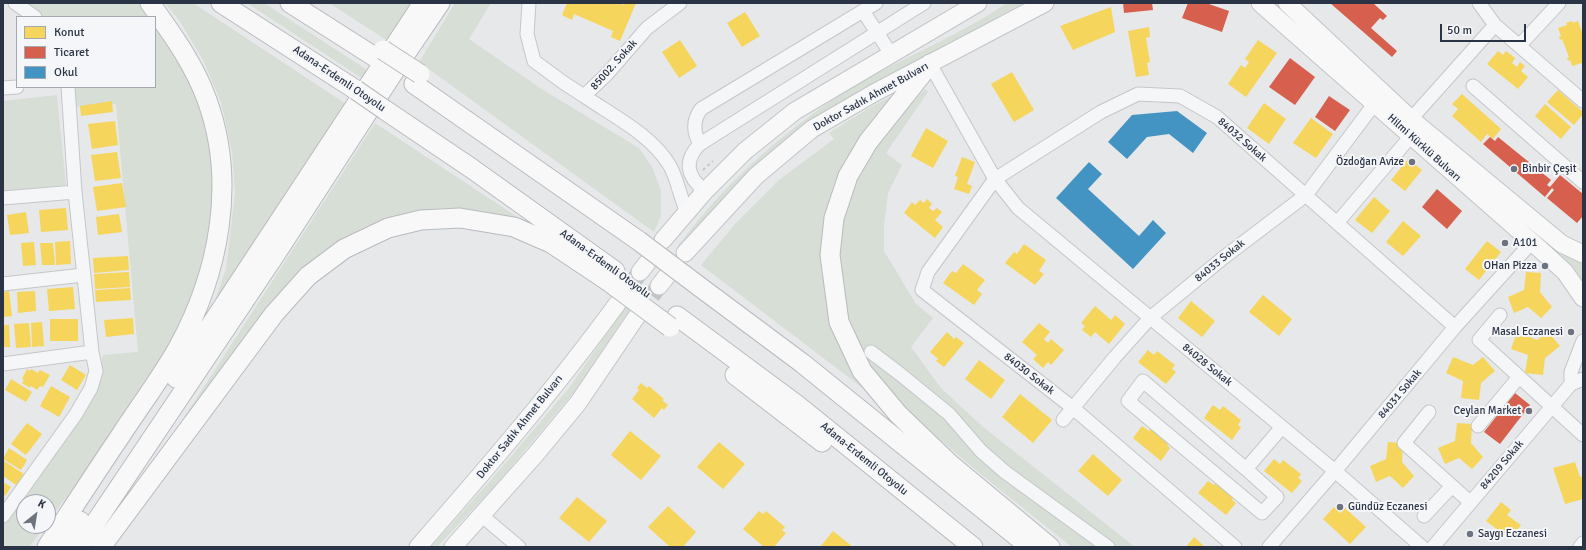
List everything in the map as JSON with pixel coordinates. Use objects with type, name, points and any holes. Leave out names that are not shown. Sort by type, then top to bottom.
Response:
[{"type":"highway","points":[[47,547],[178,347],[200,301],[211,270],[218,238],[222,201],[222,162],[216,129],[207,100],[187,56],[150,3]]},
{"type":"highway","name":"Adana-Erdemli Otoyolu","points":[[221,3],[356,90],[471,168],[673,322],[797,405],[973,547]]},
{"type":"highway","points":[[290,3],[380,54]]},
{"type":"highway","points":[[312,3],[380,54],[417,79],[488,120],[533,166],[639,241],[802,363],[1030,547]]},
{"type":"highway","points":[[63,547],[423,3]]},
{"type":"highway","points":[[79,547],[270,261],[401,59],[440,3]]},
{"type":"highway","points":[[930,64],[868,142],[848,176],[834,218],[830,254],[839,322],[862,371],[898,414],[950,464],[1050,547]]},
{"type":"highway","points":[[101,547],[274,314],[308,276],[344,249],[388,228],[421,220],[460,218],[514,227],[551,243],[611,276]]},
{"type":"highway","points":[[673,322],[955,547]]},
{"type":"main road","points":[[664,240],[705,191],[745,151],[795,111],[978,3]]},
{"type":"main road","name":"Doktor Sadık Ahmet Bulvarı","points":[[685,253],[756,176],[812,129],[874,93],[1045,3]]},
{"type":"main road","name":"Hilmi Kürklü Bulvarı","points":[[1260,3],[1375,103],[1411,127],[1562,244],[1583,254]]},
{"type":"main road","name":"Hilmi Kürklü Bulvarı","points":[[1287,3],[1311,25],[1470,189],[1565,272],[1583,298]]},
{"type":"main road","points":[[1296,3],[1311,25]]},
{"type":"main road","name":"Doktor Sadık Ahmet Bulvarı","points":[[418,547],[504,448],[617,304]]},
{"type":"main road","points":[[453,547],[535,455],[578,403],[637,316]]},
{"type":"street","points":[[14,3],[34,16]]},
{"type":"street","name":"85002. Sokak","points":[[530,3],[528,34],[534,61],[584,96],[607,74],[647,28],[680,3]]},
{"type":"street","points":[[700,144],[694,127],[695,120],[701,109],[876,3]]},
{"type":"street","points":[[705,191],[693,179],[689,167],[690,160],[695,149],[700,144],[924,3]]},
{"type":"street","points":[[1479,3],[1495,25],[1583,101]]},
{"type":"street","points":[[1519,46],[1559,3]]},
{"type":"street","points":[[864,11],[891,54]]},
{"type":"street","points":[[1337,223],[1411,127],[1495,25]]},
{"type":"street","name":"84028 Sokak","points":[[930,64],[995,179],[1018,208],[1335,471],[1422,547]]},
{"type":"street","points":[[1473,86],[1583,182]]},
{"type":"street","points":[[3,88],[16,87]]},
{"type":"street","points":[[3,516],[76,414],[87,394],[96,371],[92,352],[75,192],[68,88]]},
{"type":"street","name":"84032 Sokak","points":[[995,179],[1101,112],[1138,94],[1180,96],[1217,117],[1456,327]]},
{"type":"street","points":[[584,96],[650,141],[670,166],[687,212]]},
{"type":"street","name":"84033 Sokak","points":[[1063,420],[1150,318],[1223,258],[1306,195],[1375,103]]},
{"type":"street","points":[[670,166],[690,160]]},
{"type":"street","name":"84030 Sokak","points":[[995,179],[928,272],[922,290],[1073,408],[1235,547]]},
{"type":"street","points":[[3,198],[75,192]]},
{"type":"street","name":"84031 Sokak","points":[[1269,547],[1456,327],[1532,242]]},
{"type":"street","points":[[3,284],[84,275]]},
{"type":"street","points":[[1500,315],[1479,340],[1583,435]]},
{"type":"street","points":[[1577,382],[1571,372],[1583,342]]},
{"type":"street","points":[[4,366],[92,352]]},
{"type":"street","points":[[871,352],[949,414],[981,451],[1005,472],[1108,547]]},
{"type":"street","points":[[1478,426],[1519,377]]},
{"type":"street","points":[[1143,381],[1246,469],[1277,498],[1262,512],[1128,401],[1143,381]]},
{"type":"street","name":"84209 Sokak","points":[[1433,547],[1551,407],[1577,382]]},
{"type":"street","points":[[1429,412],[1404,443],[1470,502]]},
{"type":"street","points":[[1246,469],[1282,427]]},
{"type":"street","points":[[1424,516],[1452,486]]},
{"type":"street","points":[[481,515],[519,547]]},
{"type":"street","points":[[1580,547],[1583,544]]},
{"type":"shaded area","points":[[17,3],[138,3],[149,16],[37,16]]},
{"type":"shaded area","points":[[165,3],[193,3],[346,104],[209,318],[226,269],[235,193],[232,152],[221,102],[203,60],[179,20]]},
{"type":"shaded area","points":[[247,3],[264,3],[369,71],[363,79]]},
{"type":"shaded area","points":[[329,3],[414,3],[388,41]]},
{"type":"shaded area","points":[[455,3],[491,3],[469,39],[543,90],[639,148],[652,167],[661,191],[661,215],[654,232],[419,62]]},
{"type":"shaded area","points":[[1007,3],[1024,3],[854,95],[684,251],[677,247],[702,215],[738,177],[774,144],[812,114],[870,77],[969,26]]},
{"type":"shaded area","points":[[1272,3],[1276,3],[1375,94],[1557,248],[1583,263],[1583,284],[1555,250],[1373,95]]},
{"type":"shaded area","points":[[156,23],[162,30],[198,97],[210,135],[215,208],[206,264],[184,321],[128,416],[56,510],[56,494],[24,494],[88,407],[96,389],[103,355],[138,352],[116,104],[72,107],[72,88],[156,88]]},
{"type":"shaded area","points":[[925,89],[928,92],[886,153],[902,165],[888,193],[884,225],[884,251],[916,304],[933,318],[911,347],[941,388],[982,426],[1135,547],[1072,547],[978,472],[902,407],[862,357],[847,326],[841,287],[840,246],[843,216],[856,182],[870,153],[892,123]]},
{"type":"shaded area","points":[[899,92],[852,150],[834,184],[825,220],[828,309],[840,348],[868,392],[701,265],[735,224],[779,180],[834,139],[829,133],[869,108]]},
{"type":"shaded area","points":[[57,95],[66,185],[3,191],[3,101]]},
{"type":"shaded area","points":[[375,123],[528,224],[508,218],[443,208],[377,222],[325,250],[273,300],[172,436]]},
{"type":"shaded area","points":[[626,306],[630,309],[574,392],[496,485],[437,547],[431,547],[491,480],[569,388]]},
{"type":"shaded area","points":[[16,504],[16,534],[39,534],[29,547],[3,547],[3,522]]},
{"type":"building: Konut","points":[[567,3],[619,3],[624,5],[625,3],[636,3],[620,41],[611,37],[613,31],[574,14],[572,20],[562,15]]},
{"type":"building: Konut","points":[[1111,7],[1115,32],[1073,50],[1060,26]]},
{"type":"building: Konut","points":[[745,12],[760,36],[742,47],[727,23]]},
{"type":"building: Konut","points":[[1572,21],[1573,23],[1578,21],[1583,32],[1583,65],[1582,63],[1572,66],[1570,60],[1568,61],[1567,58],[1569,57],[1562,39],[1560,40],[1559,37],[1561,36],[1558,28],[1567,25],[1566,23]]},
{"type":"building: Konut","points":[[1149,27],[1150,37],[1146,38],[1150,62],[1147,63],[1149,75],[1136,77],[1128,31]]},
{"type":"building: Konut","points":[[680,40],[697,66],[679,78],[662,52]]},
{"type":"building: Konut","points":[[1258,40],[1277,53],[1246,97],[1228,84],[1241,65],[1245,68],[1249,62],[1245,59]]},
{"type":"building: Konut","points":[[1498,51],[1503,55],[1506,51],[1515,58],[1512,63],[1517,67],[1520,62],[1525,66],[1521,71],[1528,77],[1518,89],[1487,64]]},
{"type":"building: Konut","points":[[1012,72],[1034,110],[1014,122],[991,84]]},
{"type":"building: Konut","points":[[1558,90],[1583,112],[1574,125],[1547,102]]},
{"type":"building: Konut","points":[[1462,94],[1501,129],[1493,139],[1487,134],[1481,142],[1452,116],[1458,109],[1452,104]]},
{"type":"building: Konut","points":[[112,101],[113,112],[81,116],[80,106]]},
{"type":"building: Konut","points":[[1264,103],[1286,119],[1269,144],[1247,128]]},
{"type":"building: Konut","points":[[1545,104],[1571,127],[1561,139],[1535,116]]},
{"type":"building: Konut","points":[[1311,118],[1333,134],[1316,158],[1293,143]]},
{"type":"building: Konut","points":[[115,121],[118,145],[92,149],[88,124]]},
{"type":"building: Konut","points":[[926,128],[948,141],[933,168],[911,156]]},
{"type":"building: Konut","points":[[117,152],[121,178],[95,181],[91,155]]},
{"type":"building: Konut","points":[[962,157],[975,162],[967,184],[972,186],[969,194],[954,189],[958,177],[955,176]]},
{"type":"building: Konut","points":[[1408,159],[1422,170],[1405,191],[1391,180]]},
{"type":"building: Konut","points":[[122,183],[126,207],[97,211],[93,187]]},
{"type":"building: Konut","points":[[1374,197],[1390,211],[1372,233],[1355,220]]},
{"type":"building: Konut","points":[[927,199],[932,204],[929,208],[933,211],[937,208],[942,212],[935,220],[943,227],[935,238],[904,213],[912,202],[915,205],[920,200],[924,203]]},
{"type":"building: Konut","points":[[66,208],[68,230],[41,232],[39,210]]},
{"type":"building: Konut","points":[[26,212],[29,233],[10,235],[7,215]]},
{"type":"building: Konut","points":[[119,214],[122,232],[98,235],[96,217]]},
{"type":"building: Konut","points":[[1403,221],[1421,236],[1403,256],[1386,242]]},
{"type":"building: Konut","points":[[70,241],[71,264],[56,265],[55,242]]},
{"type":"building: Konut","points":[[1487,241],[1501,252],[1479,280],[1465,269]]},
{"type":"building: Konut","points":[[34,242],[36,265],[23,266],[21,243]]},
{"type":"building: Konut","points":[[40,243],[53,243],[55,265],[42,265]]},
{"type":"building: Konut","points":[[1024,244],[1046,260],[1039,271],[1044,274],[1035,285],[1005,263],[1014,252],[1017,254]]},
{"type":"building: Konut","points":[[128,256],[129,270],[94,273],[93,258]]},
{"type":"building: Konut","points":[[963,264],[985,280],[977,290],[982,294],[974,305],[943,283],[952,271],[956,273]]},
{"type":"building: Konut","points":[[129,272],[130,287],[95,289],[94,274]]},
{"type":"building: Konut","points":[[1526,272],[1541,273],[1540,292],[1552,307],[1541,318],[1528,307],[1514,313],[1508,297],[1524,290]]},
{"type":"building: Konut","points":[[73,287],[75,309],[49,311],[47,289]]},
{"type":"building: Konut","points":[[130,288],[131,300],[96,302],[95,290]]},
{"type":"building: Konut","points":[[9,291],[12,316],[3,317],[3,292]]},
{"type":"building: Konut","points":[[35,291],[36,311],[18,313],[17,292]]},
{"type":"building: Konut","points":[[1263,295],[1292,319],[1279,336],[1249,312]]},
{"type":"building: Konut","points":[[1191,301],[1215,321],[1202,337],[1178,318]]},
{"type":"building: Konut","points":[[1095,306],[1111,320],[1115,315],[1125,324],[1109,344],[1095,332],[1091,337],[1082,330],[1085,326],[1081,323]]},
{"type":"building: Konut","points":[[133,318],[134,334],[106,337],[104,320]]},
{"type":"building: Konut","points":[[50,319],[78,319],[78,341],[50,341]]},
{"type":"building: Konut","points":[[42,322],[44,346],[32,347],[31,323]]},
{"type":"building: Konut","points":[[29,323],[31,347],[16,348],[14,324]]},
{"type":"building: Konut","points":[[1039,323],[1050,332],[1044,339],[1048,343],[1051,339],[1064,350],[1051,365],[1048,362],[1043,368],[1033,359],[1037,355],[1022,342]]},
{"type":"building: Konut","points":[[3,325],[9,325],[10,347],[3,347]]},
{"type":"building: Konut","points":[[947,332],[954,339],[956,337],[964,343],[944,367],[936,361],[938,359],[930,352]]},
{"type":"building: Konut","points":[[1517,332],[1537,340],[1548,332],[1560,346],[1545,358],[1543,375],[1525,373],[1528,355],[1511,349]]},
{"type":"building: Konut","points":[[1148,350],[1154,355],[1157,351],[1175,365],[1172,369],[1176,372],[1166,384],[1138,362]]},
{"type":"building: Konut","points":[[1453,357],[1473,365],[1483,357],[1495,371],[1481,383],[1479,400],[1461,398],[1463,381],[1446,373]]},
{"type":"building: Konut","points":[[979,360],[1005,380],[991,399],[965,379]]},
{"type":"building: Konut","points":[[70,365],[86,375],[77,390],[61,380]]},
{"type":"building: Konut","points":[[27,369],[30,371],[31,369],[38,373],[40,370],[50,375],[43,387],[40,386],[37,390],[22,383],[24,380],[22,379]]},
{"type":"building: Konut","points":[[11,379],[32,392],[26,402],[5,390]]},
{"type":"building: Konut","points":[[641,383],[647,388],[649,386],[664,399],[662,400],[668,405],[664,410],[662,408],[654,418],[632,399],[639,390],[637,388]]},
{"type":"building: Konut","points":[[51,386],[70,397],[59,417],[40,406]]},
{"type":"building: Konut","points":[[1020,394],[1052,420],[1033,443],[1002,417]]},
{"type":"building: Konut","points":[[1213,405],[1220,410],[1223,406],[1241,420],[1238,425],[1241,427],[1232,440],[1204,418]]},
{"type":"building: Konut","points":[[27,423],[42,434],[26,455],[11,444]]},
{"type":"building: Konut","points":[[1457,423],[1472,424],[1471,443],[1483,457],[1472,469],[1459,458],[1445,464],[1438,448],[1455,441]]},
{"type":"building: Konut","points":[[1142,426],[1149,431],[1152,427],[1170,441],[1167,445],[1170,448],[1161,461],[1133,438]]},
{"type":"building: Konut","points":[[630,431],[661,456],[641,480],[611,455]]},
{"type":"building: Konut","points":[[719,442],[745,464],[723,489],[697,467]]},
{"type":"building: Konut","points":[[1388,442],[1403,443],[1402,462],[1414,476],[1403,488],[1390,476],[1376,482],[1370,466],[1386,459]]},
{"type":"building: Konut","points":[[9,448],[27,460],[21,470],[3,459]]},
{"type":"building: Konut","points":[[1093,454],[1122,480],[1108,496],[1078,471]]},
{"type":"building: Konut","points":[[1274,459],[1280,464],[1283,460],[1301,474],[1298,478],[1302,481],[1292,493],[1264,471]]},
{"type":"building: Konut","points":[[4,461],[24,474],[16,485],[3,476]]},
{"type":"building: Konut","points":[[1575,462],[1580,477],[1583,476],[1583,499],[1565,504],[1553,468]]},
{"type":"building: Konut","points":[[1208,481],[1214,485],[1217,481],[1235,496],[1232,500],[1236,503],[1226,515],[1198,493]]},
{"type":"building: Konut","points":[[3,482],[11,487],[5,496],[3,494]]},
{"type":"building: Konut","points":[[577,497],[607,521],[589,542],[559,518]]},
{"type":"building: Konut","points":[[1501,502],[1511,510],[1507,515],[1521,525],[1510,539],[1486,521]]},
{"type":"building: Konut","points":[[668,506],[696,532],[683,547],[670,547],[648,527]]},
{"type":"building: Konut","points":[[1334,507],[1341,513],[1345,508],[1366,527],[1350,544],[1323,519]]},
{"type":"building: Konut","points":[[759,511],[763,514],[766,511],[785,527],[782,530],[786,533],[774,547],[764,547],[743,529]]},
{"type":"building: Konut","points":[[833,531],[853,547],[820,547]]},
{"type":"building: Konut","points":[[1194,537],[1205,547],[1186,547]]},
{"type":"building: Ticaret","points":[[1123,3],[1152,3],[1153,10],[1124,13]]},
{"type":"building: Ticaret","points":[[1188,3],[1206,3],[1229,11],[1222,32],[1182,18]]},
{"type":"building: Ticaret","points":[[1330,3],[1373,3],[1387,16],[1383,20],[1380,18],[1371,28],[1397,51],[1392,57]]},
{"type":"building: Ticaret","points":[[1290,58],[1315,77],[1295,105],[1269,87]]},
{"type":"building: Ticaret","points":[[1329,96],[1350,110],[1335,131],[1315,117]]},
{"type":"building: Ticaret","points":[[1490,137],[1495,141],[1498,137],[1551,180],[1547,185],[1550,187],[1560,175],[1583,194],[1583,216],[1577,223],[1547,198],[1554,190],[1552,188],[1545,197],[1483,144]]},
{"type":"building: Ticaret","points":[[1437,189],[1462,211],[1447,229],[1422,207]]},
{"type":"building: Ticaret","points":[[1515,393],[1530,405],[1500,444],[1484,432]]},
{"type":"building: Okul","points":[[1177,111],[1207,133],[1193,153],[1169,134],[1147,137],[1127,159],[1108,142],[1132,115]]},
{"type":"building: Okul","points":[[1089,162],[1102,174],[1088,189],[1139,236],[1153,220],[1166,233],[1133,269],[1056,198]]},
{"type":"tunnel","points":[[617,304],[640,272]]},
{"type":"tunnel","points":[[637,316],[659,286]]},
{"type":"place","name":"Özdoğan Avize","points":[[1412,162]]},
{"type":"place","name":"Binbir Çeşit","points":[[1514,169]]},
{"type":"place","name":"A101","points":[[1505,243]]},
{"type":"place","name":"OHan Pizza","points":[[1545,266]]},
{"type":"place","name":"Masal Eczanesi","points":[[1571,332]]},
{"type":"place","name":"Ceylan Market","points":[[1529,411]]},
{"type":"place","name":"Gündüz Eczanesi","points":[[1340,507]]},
{"type":"place","name":"Saygı Eczanesi","points":[[1470,534]]}]
